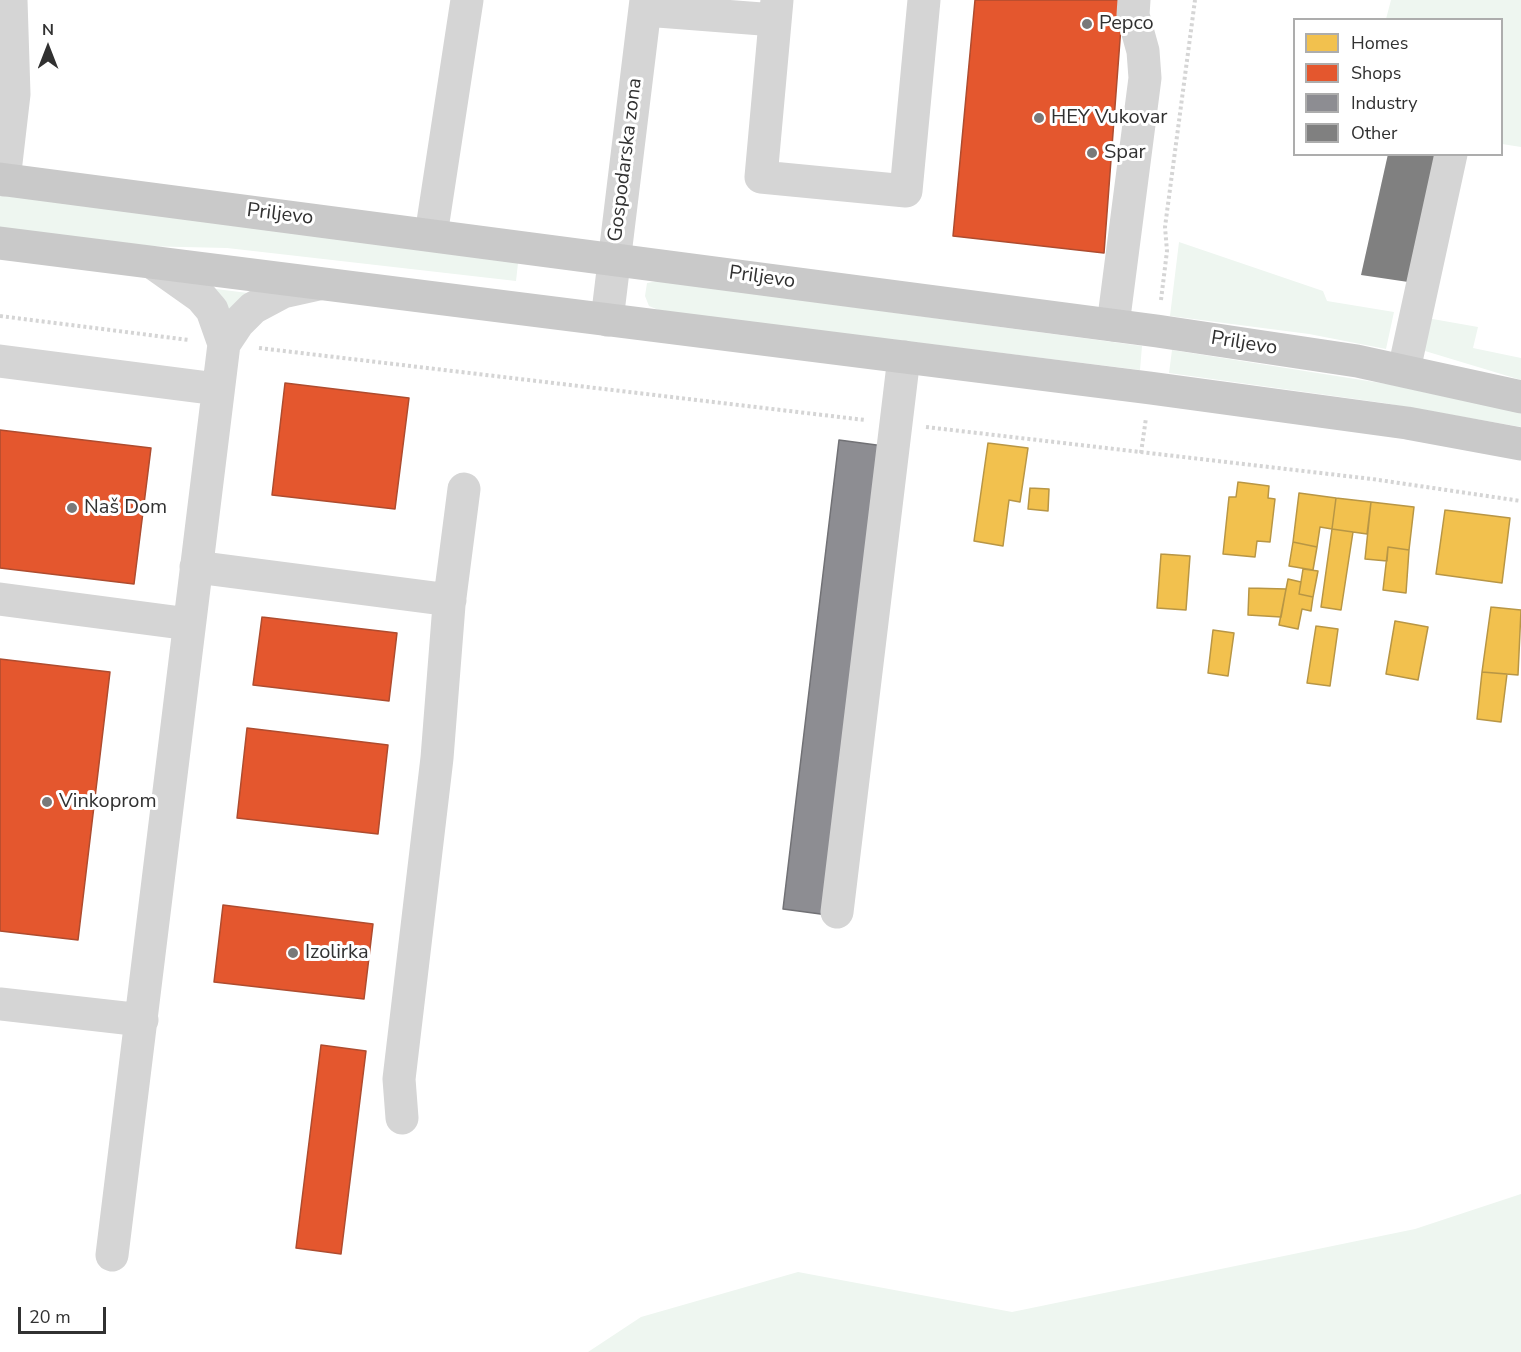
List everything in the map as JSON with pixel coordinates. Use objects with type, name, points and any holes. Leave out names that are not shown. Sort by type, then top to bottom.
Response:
[{"type":"main road","name":"Priljevo","points":[[2,179],[1157,331],[1404,370],[1521,397]]},
{"type":"main road","points":[[0,243],[1150,388],[1407,423],[1521,444]]},
{"type":"street","points":[[2,179],[14,93],[11,0]]},
{"type":"street","points":[[431,235],[467,0]]},
{"type":"street","points":[[645,5],[776,10],[761,177],[906,191],[924,0]]},
{"type":"street","points":[[1113,325],[1145,78],[1143,51],[1133,15],[1134,0]]},
{"type":"street","name":"Gospodarska zona","points":[[607,320],[645,5]]},
{"type":"street","points":[[1404,370],[1452,156]]},
{"type":"street","points":[[153,263],[201,297],[212,310],[224,344]]},
{"type":"street","points":[[112,1256],[224,344],[238,323],[253,308],[283,292],[319,284]]},
{"type":"street","points":[[837,912],[904,357]]},
{"type":"street","points":[[0,361],[217,389]]},
{"type":"street","points":[[402,1118],[399,1079],[437,758],[450,600],[464,489]]},
{"type":"street","points":[[196,567],[450,600]]},
{"type":"street","points":[[0,599],[189,624]]},
{"type":"street","points":[[0,1004],[142,1020]]},
{"type":"path","points":[[1157,331],[1167,251],[1165,227],[1195,0]]},
{"type":"path","points":[[0,316],[1372,479],[1521,501]]},
{"type":"path","points":[[1142,453],[1150,388]]},
{"type":"shaded area","points":[[1391,0],[1521,0],[1521,147],[1503,144],[1503,18],[1386,18]]},
{"type":"shaded area","points":[[0,195],[518,263],[516,281],[227,248],[139,246],[0,228]]},
{"type":"shaded area","points":[[1179,242],[1323,291],[1327,301],[1394,312],[1386,349],[1309,334],[1170,316]]},
{"type":"shaded area","points":[[658,281],[1142,346],[1140,370],[661,311],[649,306],[645,296],[647,283]]},
{"type":"shaded area","points":[[208,288],[256,294],[225,325]]},
{"type":"shaded area","points":[[1427,318],[1478,327],[1473,348],[1521,358],[1521,380],[1425,351]]},
{"type":"shaded area","points":[[1172,350],[1387,384],[1521,413],[1521,427],[1384,403],[1169,373]]},
{"type":"shaded area","points":[[1521,1194],[1521,1352],[588,1352],[641,1317],[798,1272],[1012,1312],[1415,1229]]},
{"type":"building: Homes","points":[[988,443],[1028,448],[1020,502],[1009,500],[1003,546],[974,541]]},
{"type":"building: Homes","points":[[1238,482],[1269,486],[1268,498],[1275,499],[1270,542],[1257,541],[1255,557],[1223,554],[1229,497],[1236,497]]},
{"type":"building: Homes","points":[[1030,488],[1049,489],[1048,511],[1028,509]]},
{"type":"building: Homes","points":[[1299,493],[1336,498],[1332,529],[1320,527],[1317,547],[1293,542]]},
{"type":"building: Homes","points":[[1336,498],[1371,502],[1367,534],[1332,529]]},
{"type":"building: Homes","points":[[1371,502],[1414,507],[1409,550],[1388,547],[1387,561],[1365,559]]},
{"type":"building: Homes","points":[[1445,510],[1510,518],[1502,583],[1436,574]]},
{"type":"building: Homes","points":[[1332,529],[1353,532],[1341,610],[1321,607]]},
{"type":"building: Homes","points":[[1293,542],[1317,547],[1313,570],[1289,566]]},
{"type":"building: Homes","points":[[1388,547],[1409,550],[1406,593],[1383,590]]},
{"type":"building: Homes","points":[[1161,554],[1190,556],[1186,610],[1157,608]]},
{"type":"building: Homes","points":[[1303,569],[1318,571],[1313,597],[1299,594]]},
{"type":"building: Homes","points":[[1288,579],[1301,582],[1299,594],[1313,597],[1311,611],[1302,609],[1298,629],[1279,625]]},
{"type":"building: Homes","points":[[1249,588],[1286,589],[1281,617],[1248,615]]},
{"type":"building: Homes","points":[[1491,607],[1521,610],[1518,675],[1482,672]]},
{"type":"building: Homes","points":[[1395,621],[1428,627],[1418,680],[1386,674]]},
{"type":"building: Homes","points":[[1316,626],[1338,629],[1330,686],[1307,683]]},
{"type":"building: Homes","points":[[1213,630],[1234,633],[1228,676],[1208,673]]},
{"type":"building: Homes","points":[[1482,672],[1507,674],[1501,722],[1477,719]]},
{"type":"building: Shops","name":"HEY Vukovar","points":[[975,0],[1123,0],[1104,253],[953,236]]},
{"type":"building: Shops","points":[[285,383],[409,398],[395,509],[272,495]]},
{"type":"building: Shops","name":"Naš Dom","points":[[0,430],[151,448],[134,584],[0,568]]},
{"type":"building: Shops","points":[[262,617],[397,633],[389,701],[253,685]]},
{"type":"building: Shops","name":"Vinkoprom","points":[[0,659],[110,672],[78,940],[0,931]]},
{"type":"building: Shops","points":[[247,728],[388,745],[378,834],[237,818]]},
{"type":"building: Shops","name":"Izolirka","points":[[223,905],[373,924],[364,999],[214,982]]},
{"type":"building: Shops","points":[[321,1045],[366,1051],[341,1254],[296,1248]]},
{"type":"building: Industry","points":[[839,440],[884,446],[828,915],[783,909]]},
{"type":"building: Other","points":[[1388,156],[1440,157],[1415,283],[1361,275]]},
{"type":"place","name":"Pepco","points":[[1087,24]]},
{"type":"place","name":"HEY Vukovar","points":[[1039,118]]},
{"type":"place","name":"Spar","points":[[1092,153]]},
{"type":"place","name":"Naš Dom","points":[[72,508]]},
{"type":"place","name":"Vinkoprom","points":[[47,802]]},
{"type":"place","name":"Izolirka","points":[[293,953]]}]
